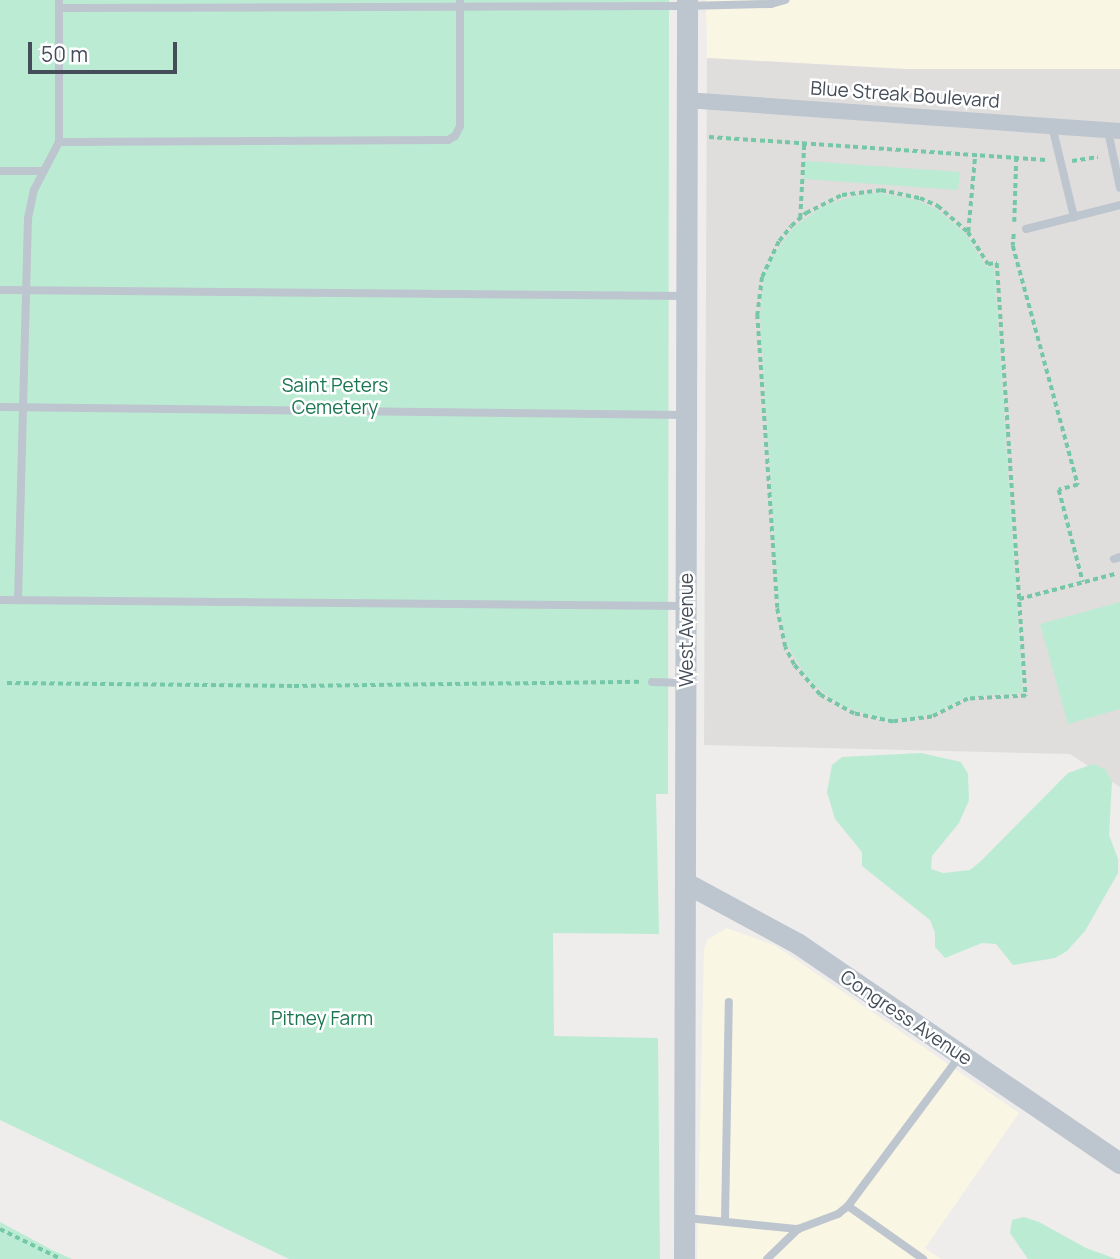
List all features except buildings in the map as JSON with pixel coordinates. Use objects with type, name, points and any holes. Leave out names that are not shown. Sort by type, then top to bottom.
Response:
[{"type":"street","name":"West Avenue","points":[[684,1259],[687,3]]},
{"type":"street","name":"Blue Streak Boulevard","points":[[686,100],[1114,131]]},
{"type":"street","name":"Congress Avenue","points":[[686,883],[797,943],[1120,1163]]},
{"type":"lane","points":[[18,600],[24,290],[28,218],[42,171],[59,142],[59,4],[771,4],[785,0]]},
{"type":"lane","points":[[59,142],[448,140],[455,136],[460,126],[460,3]]},
{"type":"lane","points":[[1052,126],[1073,216]]},
{"type":"lane","points":[[1114,131],[1120,188]]},
{"type":"lane","points":[[0,171],[42,171]]},
{"type":"lane","points":[[1026,229],[1120,205]]},
{"type":"lane","points":[[0,290],[686,296]]},
{"type":"lane","points":[[0,407],[687,415]]},
{"type":"lane","points":[[0,600],[686,606]]},
{"type":"lane","points":[[652,682],[687,683]]},
{"type":"lane","points":[[725,1221],[729,1002]]},
{"type":"lane","points":[[684,1218],[798,1228],[816,1223],[848,1206],[960,1055]]},
{"type":"lane","points":[[848,1206],[923,1259]]},
{"type":"lane","points":[[767,1259],[798,1228]]},
{"type":"path","points":[[709,137],[1047,160]]},
{"type":"path","points":[[800,218],[804,143]]},
{"type":"path","points":[[968,232],[975,155]]},
{"type":"path","points":[[1016,158],[1013,246],[1077,485],[1059,490],[1083,582]]},
{"type":"path","points":[[1070,161],[1098,158]]},
{"type":"path","points":[[881,190],[920,198],[938,206],[968,232],[988,264],[997,263],[1026,696],[968,699],[932,717],[913,721],[873,720],[845,710],[820,695],[794,664],[779,628],[757,316],[762,277],[769,258],[779,241],[800,218],[842,195],[881,190]]},
{"type":"path","points":[[1019,599],[1120,572]]},
{"type":"path","points":[[7,683],[294,686],[652,682]]},
{"type":"path","points":[[0,1229],[61,1259]]},
{"type":"shaded area","points":[[706,0],[1120,0],[1120,69],[905,69],[707,58]]},
{"type":"shaded area","points":[[707,58],[905,69],[1120,69],[1120,787],[1070,754],[704,745]]},
{"type":"shaded area","points":[[727,928],[776,946],[1019,1113],[925,1248],[941,1259],[697,1259],[704,949],[708,939]]},
{"type":"green space","name":"Saint Peters Cemetery","points":[[0,0],[669,0],[668,794],[656,794],[659,934],[553,933],[554,1036],[658,1038],[660,1259],[289,1259],[0,1120]]},
{"type":"green space","points":[[805,161],[960,172],[958,190],[804,179]]},
{"type":"green space","points":[[881,193],[919,201],[936,209],[966,234],[986,267],[994,266],[1023,693],[967,697],[931,715],[893,719],[874,717],[838,704],[808,679],[788,646],[779,608],[760,316],[764,277],[771,259],[793,228],[825,205],[862,194]]},
{"type":"green space","points":[[1120,602],[1120,709],[1068,724],[1040,624]]},
{"type":"green space","points":[[921,753],[961,762],[968,774],[969,800],[959,823],[932,856],[931,869],[943,873],[970,870],[980,862],[1068,773],[1093,764],[1105,769],[1112,781],[1109,835],[1118,859],[1118,873],[1085,931],[1067,951],[1055,958],[1013,965],[996,944],[982,943],[945,958],[935,947],[935,933],[930,920],[862,866],[862,852],[835,819],[827,792],[832,765],[842,757]]},
{"type":"green space","points":[[1024,1217],[1039,1222],[1086,1248],[1116,1259],[1028,1259],[1010,1233],[1012,1220]]},
{"type":"green space","points":[[0,1222],[52,1250],[72,1259],[0,1259]]},
{"type":"park label","name":"Pitney Farm","points":[[322,1019]]}]
